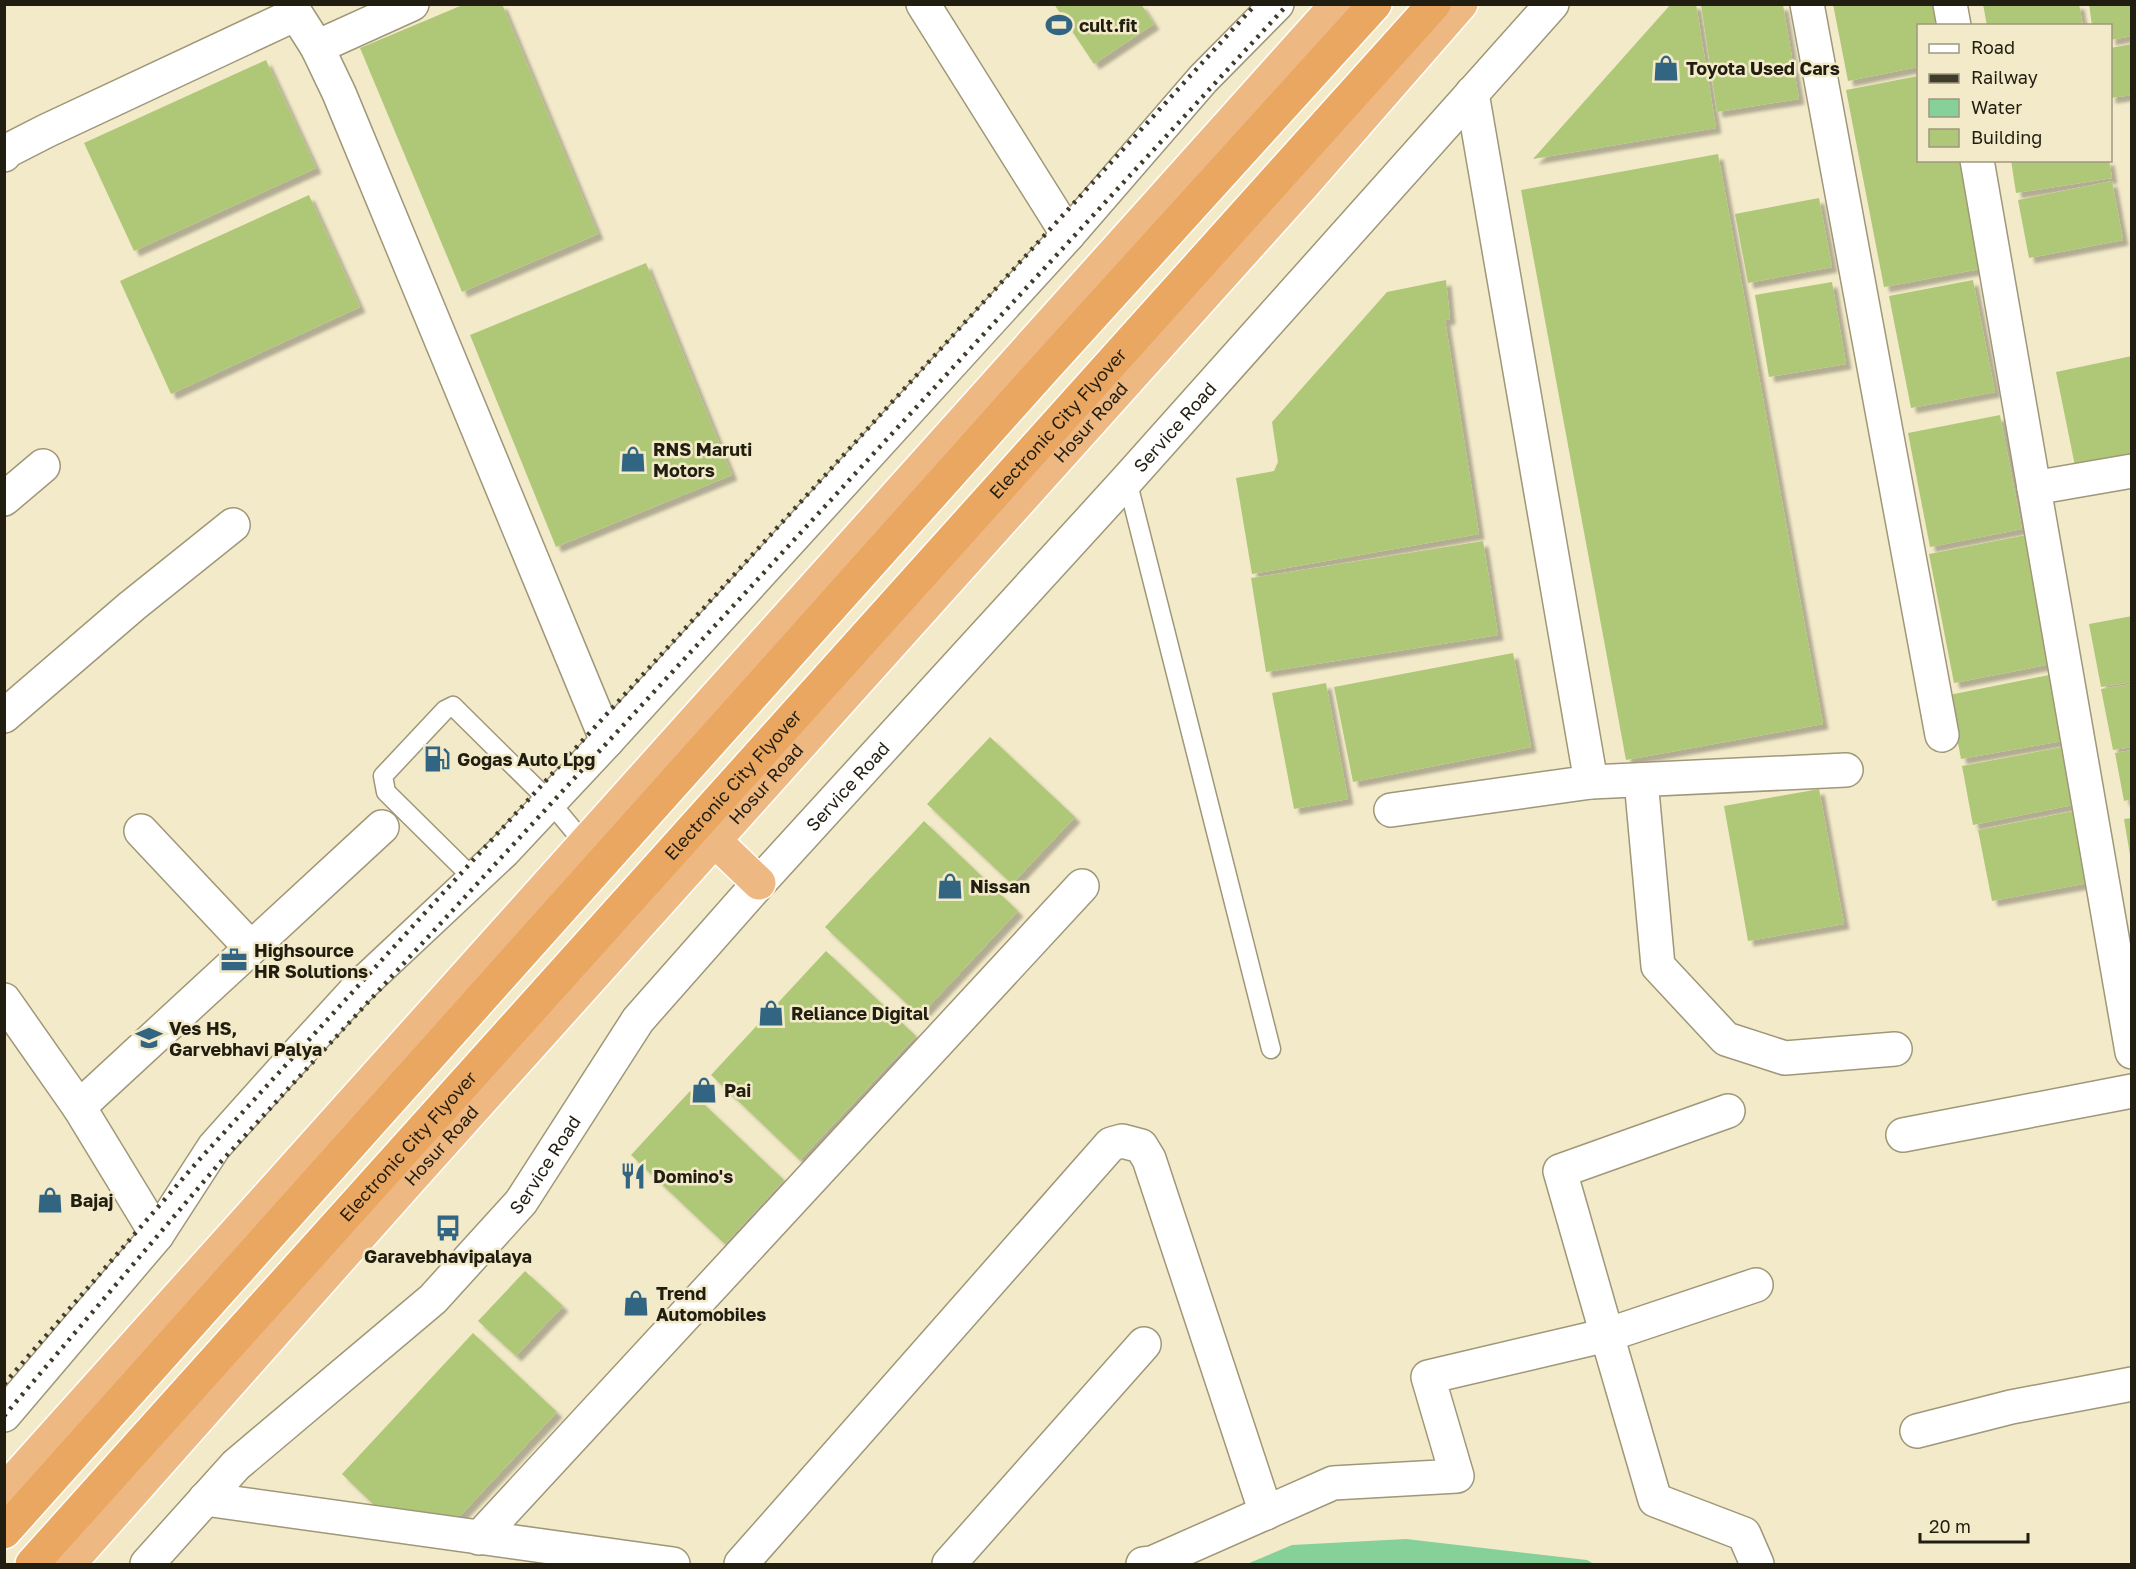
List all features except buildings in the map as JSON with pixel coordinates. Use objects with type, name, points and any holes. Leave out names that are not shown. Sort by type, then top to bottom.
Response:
[{"type":"highway","points":[[4,1491],[1336,4]]},
{"type":"highway","points":[[4,1532],[1018,398],[1375,4]]},
{"type":"highway","name":"Electronic City Flyover","points":[[32,1564],[1434,4]]},
{"type":"highway","name":"Hosur Road","points":[[69,1564],[714,840],[1304,185],[1461,4]]},
{"type":"highway","points":[[714,840],[759,883]]},
{"type":"street","points":[[317,47],[412,4]]},
{"type":"street","points":[[923,4],[1068,235]]},
{"type":"street","points":[[4,1415],[157,1235],[214,1147],[282,1071],[358,988],[474,879],[607,741],[1068,235],[1203,79],[1277,4]]},
{"type":"street","name":"Service Road","points":[[147,1564],[236,1465],[433,1299],[521,1202],[638,1020],[759,883],[1127,480],[1552,4]]},
{"type":"street","points":[[1806,4],[1942,735]]},
{"type":"street","points":[[1950,4],[1954,24]]},
{"type":"street","points":[[4,155],[7,151],[46,132],[308,9],[317,47],[339,93],[607,741]]},
{"type":"street","points":[[1472,93],[1591,782]]},
{"type":"street","points":[[1977,162],[2132,1052]]},
{"type":"street","points":[[4,499],[43,466]]},
{"type":"street","points":[[2034,488],[2132,471]]},
{"type":"street","points":[[4,716],[132,606],[232,525]]},
{"type":"street","points":[[1391,810],[1591,782],[1846,770]]},
{"type":"street","points":[[1641,780],[1658,966],[1726,1039],[1785,1058],[1894,1049]]},
{"type":"street","points":[[79,1107],[382,827]]},
{"type":"street","points":[[141,831],[251,948]]},
{"type":"street","points":[[479,1538],[1082,886]]},
{"type":"street","points":[[4,1000],[14,1036],[79,1107],[157,1235]]},
{"type":"street","points":[[1903,1135],[2132,1091]]},
{"type":"street","points":[[1728,1111],[1560,1171],[1655,1500],[1744,1534],[1757,1564]]},
{"type":"street","points":[[741,1564],[1111,1144],[1122,1141],[1142,1146],[1149,1160],[1266,1513]]},
{"type":"street","points":[[1143,1564],[1152,1563],[1333,1483],[1457,1476],[1428,1377],[1607,1335],[1756,1285]]},
{"type":"street","points":[[949,1564],[1144,1344]]},
{"type":"street","points":[[1917,1431],[2011,1407],[2132,1384]]},
{"type":"street","points":[[205,1499],[673,1564]]},
{"type":"lane","points":[[1127,480],[1272,1049]]},
{"type":"lane","points":[[474,879],[386,792],[382,782],[383,776],[445,710],[453,706],[550,802],[585,844]]},
{"type":"water","points":[[1406,1539],[1587,1560],[1594,1564],[1247,1564],[1292,1545]]},
{"type":"railway","points":[[4,1384],[199,1160],[1256,4]]},
{"type":"railway","points":[[4,1416],[217,1166],[1288,4]]},
{"type":"place","name":"cult.fit","points":[[1059,25]]},
{"type":"place","name":"Toyota Used Cars","points":[[1666,68]]},
{"type":"place","name":"RNS Maruti Motors","points":[[633,459]]},
{"type":"place","name":"Gogas Auto Lpg","points":[[437,759]]},
{"type":"place","name":"Nissan","points":[[950,886]]},
{"type":"place","name":"Highsource HR Solutions","points":[[234,960]]},
{"type":"place","name":"Reliance Digital","points":[[771,1013]]},
{"type":"place","name":"Ves HS, Garvebhavi Palya","points":[[149,1038]]},
{"type":"place","name":"Pai","points":[[704,1090]]},
{"type":"place","name":"Domino's","points":[[633,1176]]},
{"type":"place","name":"Bajaj","points":[[50,1200]]},
{"type":"place","name":"Garavebhavipalaya","points":[[448,1228]]},
{"type":"place","name":"Trend Automobiles","points":[[636,1303]]}]
